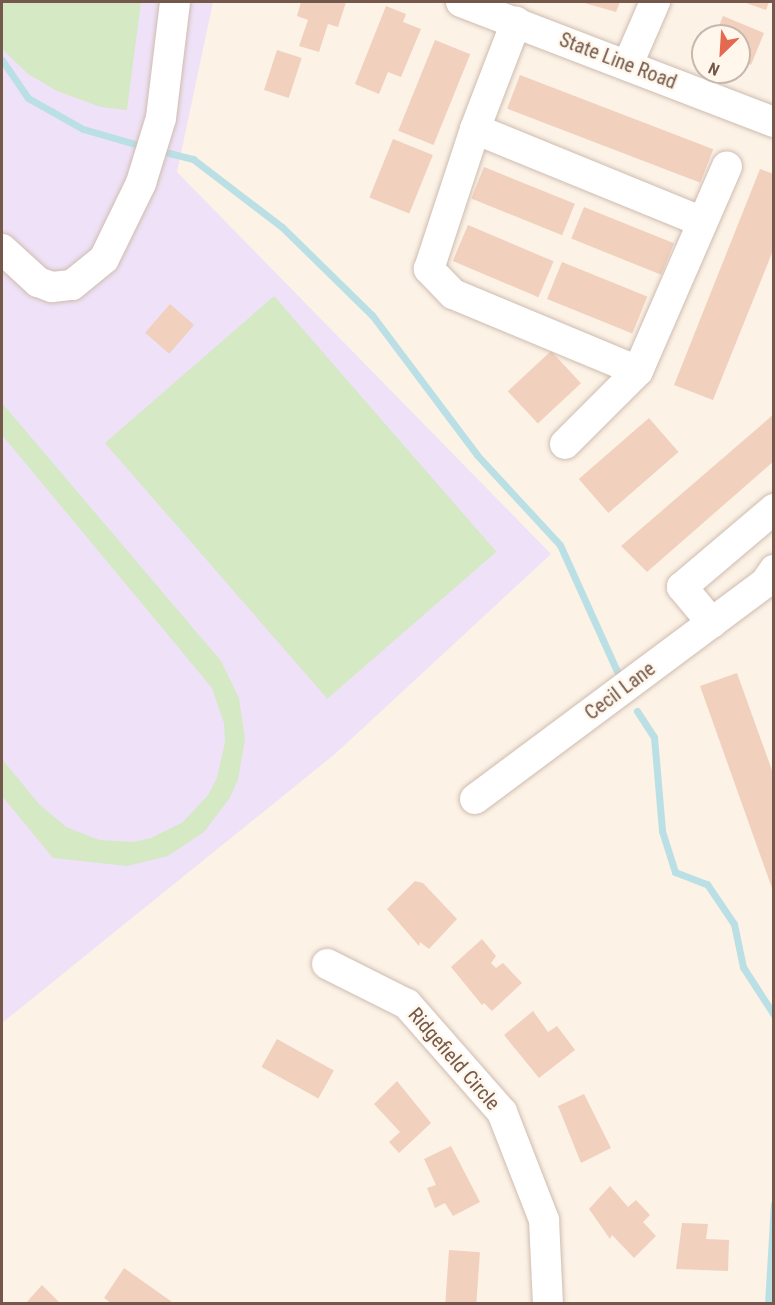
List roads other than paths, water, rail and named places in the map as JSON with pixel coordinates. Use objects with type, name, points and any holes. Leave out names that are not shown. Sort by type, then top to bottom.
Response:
[{"type":"street","points":[[2,249],[38,282],[52,287],[72,285],[104,260],[141,183],[161,118],[175,2]]},
{"type":"street","name":"State Line Road","points":[[461,2],[628,64],[774,122]]},
{"type":"street","points":[[628,64],[656,2]]},
{"type":"street","points":[[516,22],[475,129],[429,269],[453,294],[638,371]]},
{"type":"street","points":[[475,129],[700,221]]},
{"type":"street","points":[[565,444],[638,371],[700,221],[727,166]]},
{"type":"street","points":[[712,622],[682,587],[774,509]]},
{"type":"street","name":"Cecil Lane","points":[[475,798],[712,622],[771,587]]},
{"type":"street","name":"Ridgefield Circle","points":[[327,964],[407,1004],[502,1112],[544,1220],[548,1304]]},
{"type":"waterway","points":[[2,60],[28,98],[83,129],[142,146]]},
{"type":"waterway","points":[[169,153],[193,159],[282,227],[372,315],[477,455],[560,545],[617,671]]},
{"type":"waterway","points":[[637,711],[654,737],[662,831],[675,872],[707,884],[734,924],[743,967],[774,1015]]},
{"type":"waterway","points":[[768,1304],[774,1204]]}]
